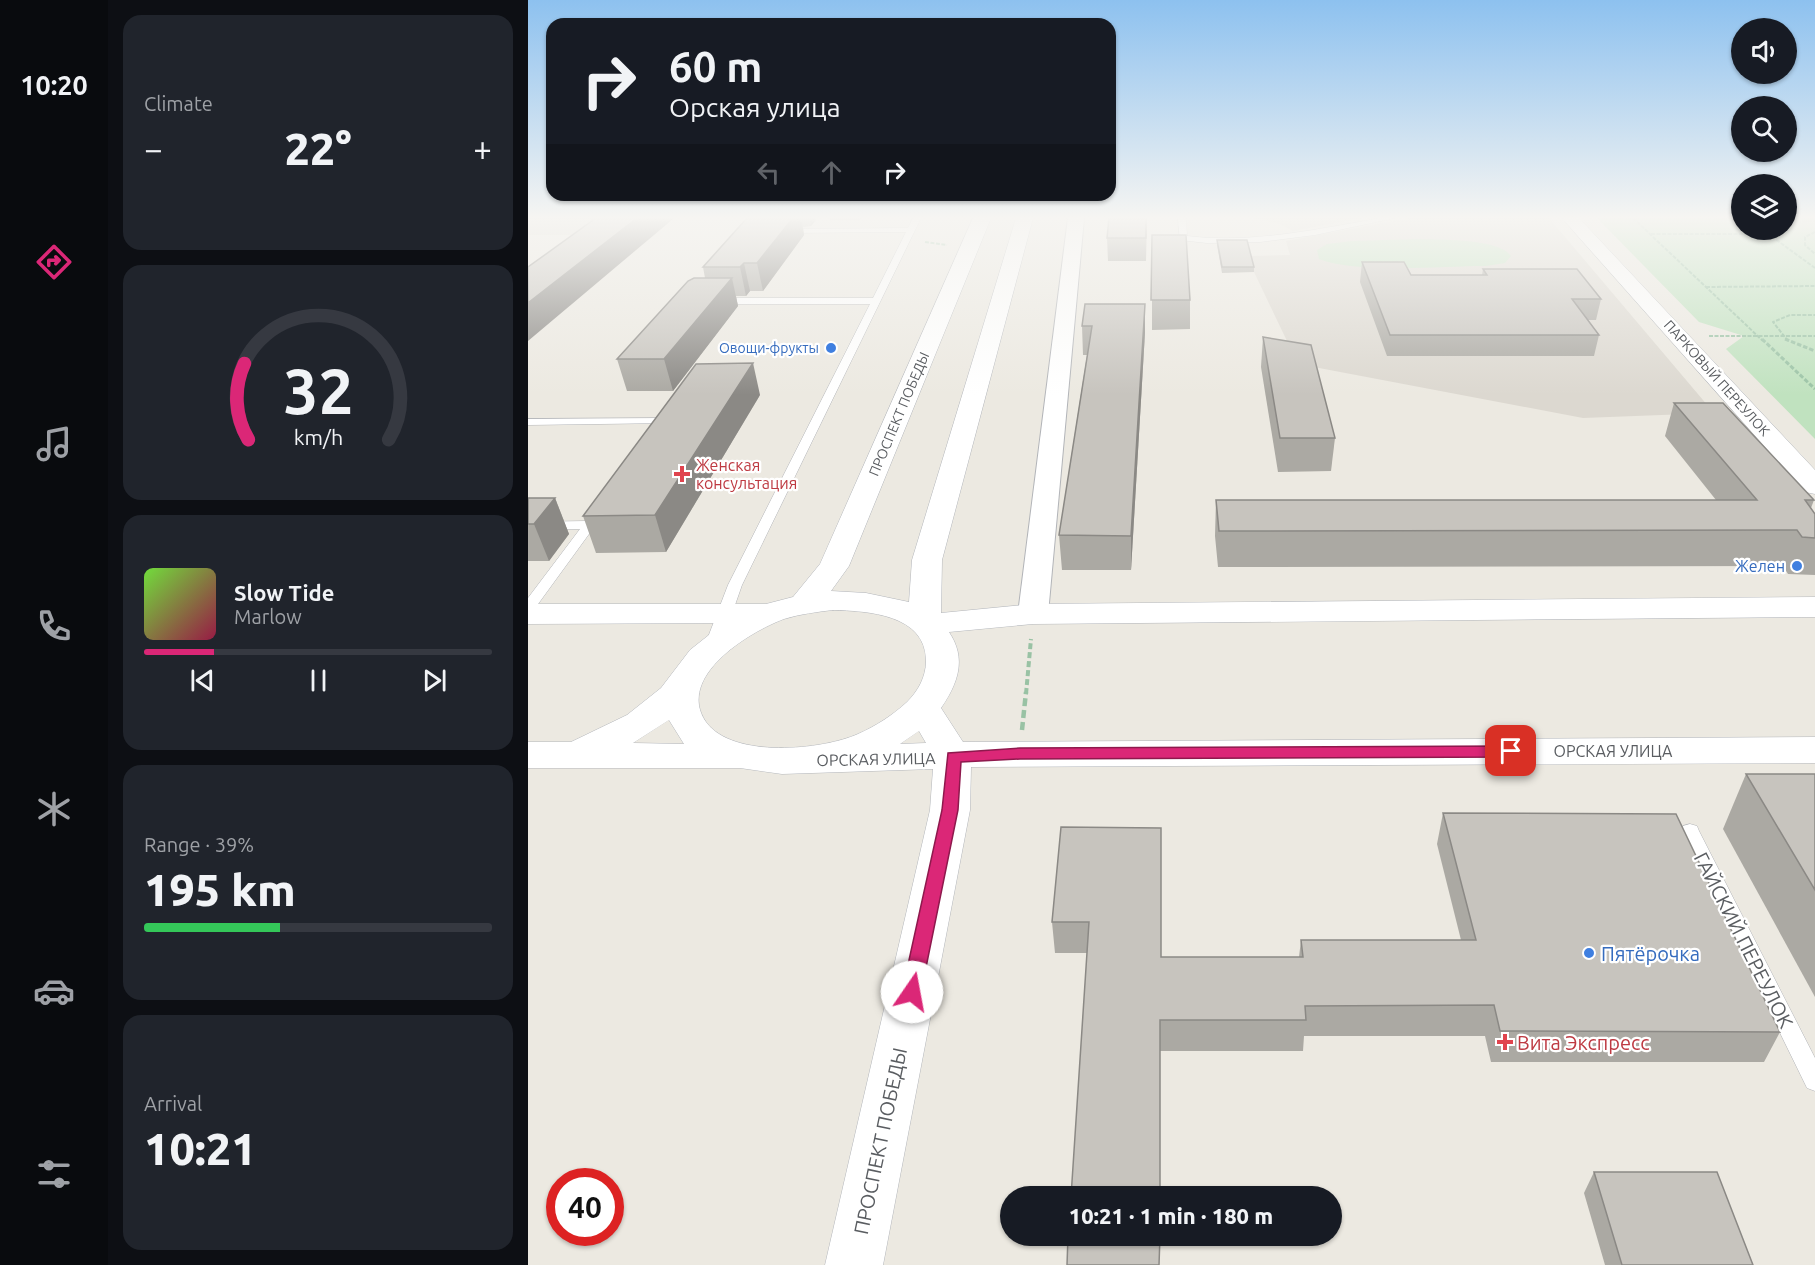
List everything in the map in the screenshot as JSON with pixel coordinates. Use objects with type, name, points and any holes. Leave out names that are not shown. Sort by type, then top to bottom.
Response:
[{"type":"street","name":"ПРОСПЕКТ ПОБЕДЫ","points":[[804,604],[834,566],[957,277]]},
{"type":"street","points":[[926,624],[924,597],[927,560],[1008,277]]},
{"type":"street","points":[[1033,614],[1070,277]]},
{"type":"street","name":"ПАРКОВЫЙ ПЕРЕУЛОК","points":[[1625,277],[1815,486]]},
{"type":"street","points":[[528,615],[718,629],[740,627],[771,613],[804,604],[833,600],[869,602],[908,613],[926,624],[940,641],[944,662],[939,684],[923,707],[883,736],[839,753],[800,760],[528,755]]},
{"type":"street","points":[[926,624],[1033,614],[1815,607]]},
{"type":"street","points":[[572,755],[640,725],[666,707],[685,684],[718,629]]},
{"type":"street","points":[[685,684],[682,700],[685,715],[692,729],[723,751],[746,758]]},
{"type":"street","points":[[923,707],[953,757]]},
{"type":"street","name":"ОРСКАЯ УЛИЦА","points":[[800,760],[953,757],[1020,753],[1815,750]]},
{"type":"street","name":"ПРОСПЕКТ ПОБЕДЫ","points":[[854,1265],[950,810],[953,757]]},
{"type":"lane","points":[[718,629],[888,277]]},
{"type":"lane","points":[[710,301],[876,301]]},
{"type":"lane","points":[[528,422],[667,421]]},
{"type":"lane","points":[[528,608],[610,497]]},
{"type":"lane","points":[[528,526],[589,525]]},
{"type":"lane","name":"ГАЙСКИЙ ПЕРЕУЛОК","points":[[1690,831],[1815,1081]]},
{"type":"path","points":[[1697,277],[1815,389]]},
{"type":"path","points":[[1706,286],[1815,286]]},
{"type":"path","points":[[1815,315],[1790,315],[1773,322],[1779,336],[1795,345],[1815,351]]},
{"type":"path","points":[[1679,336],[1815,336]]},
{"type":"path","points":[[1020,753],[1033,614]]},
{"type":"shaded area","points":[[1256,277],[1599,277],[1714,413],[1583,418],[1298,364]]},
{"type":"green space","points":[[1655,277],[1815,277],[1815,439],[1726,349],[1744,336],[1699,322]]},
{"type":"building","points":[[528,277],[561,277],[528,303]]},
{"type":"building","points":[[1151,277],[1189,277],[1190,300],[1151,300]]},
{"type":"building","points":[[1368,277],[1583,277],[1601,299],[1572,299],[1599,335],[1390,335]]},
{"type":"building","points":[[694,278],[732,278],[664,359],[617,359],[688,281]]},
{"type":"building","points":[[1085,304],[1145,304],[1131,536],[1059,535],[1092,326],[1082,326]]},
{"type":"building","points":[[1263,337],[1311,345],[1335,438],[1280,438]]},
{"type":"building","points":[[753,363],[655,515],[583,516],[696,364]]},
{"type":"building","points":[[1674,403],[1723,403],[1814,500],[1805,500],[1815,514],[1815,538],[1802,537],[1797,530],[1219,531],[1216,500],[1757,500]]},
{"type":"building","points":[[528,498],[555,498],[534,524],[528,524]]},
{"type":"building","points":[[1746,774],[1815,774],[1815,890]]},
{"type":"building","points":[[1443,813],[1676,814],[1780,1032],[1500,1031],[1494,1005],[1305,1006],[1306,1020],[1160,1020],[1160,1186],[1072,1186],[1089,922],[1052,922],[1061,827],[1161,828],[1161,957],[1303,957],[1301,940],[1476,940]]},
{"type":"building","points":[[1594,1172],[1717,1172],[1753,1265],[1622,1265]]},
{"type":"building","points":[[1068,1246],[1160,1246],[1159,1265],[1067,1265]]},
{"type":"place","name":"Овощи-фрукты","points":[[831,348]]},
{"type":"place","name":"Женская консультация","points":[[682,474]]},
{"type":"place","name":"Желен","points":[[1797,566]]},
{"type":"place","name":"Пятёрочка","points":[[1589,953]]},
{"type":"place","name":"Вита Экспресс","points":[[1505,1042]]},
{"type":"route","points":[[912,992],[950,810],[953,757],[1020,753],[1511,751]]}]
